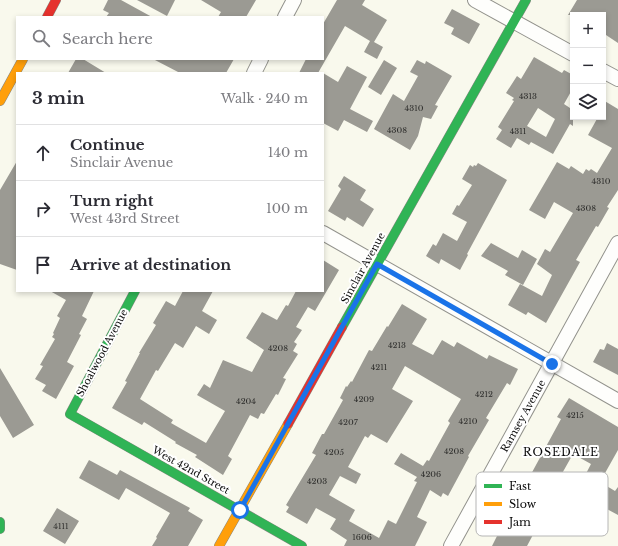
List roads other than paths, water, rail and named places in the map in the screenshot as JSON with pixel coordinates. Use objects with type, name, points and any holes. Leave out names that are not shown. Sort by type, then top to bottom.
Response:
[{"type":"street","points":[[48,16],[56,0]]},
{"type":"street","points":[[286,16],[294,0]]},
{"type":"street","points":[[475,0],[570,52]]},
{"type":"street","name":"Sinclair Avenue","points":[[219,546],[526,0]]},
{"type":"street","points":[[17,72],[23,60]]},
{"type":"street","points":[[254,72],[260,60]]},
{"type":"street","points":[[0,101],[16,73]]},
{"type":"street","points":[[606,73],[618,79]]},
{"type":"street","points":[[324,234],[618,401]]},
{"type":"street","name":"Ramsey Avenue","points":[[492,472],[618,243]]},
{"type":"street","name":"Shoalwood Avenue","points":[[70,414],[134,292]]},
{"type":"street","name":"West 42nd Street","points":[[70,414],[302,546]]},
{"type":"street","name":"Ramsey Avenue","points":[[451,546],[476,501]]},
{"type":"street","points":[[0,522],[0,529]]},
{"type":"district","name":"ROSEDALE","points":[[561,452]]}]
